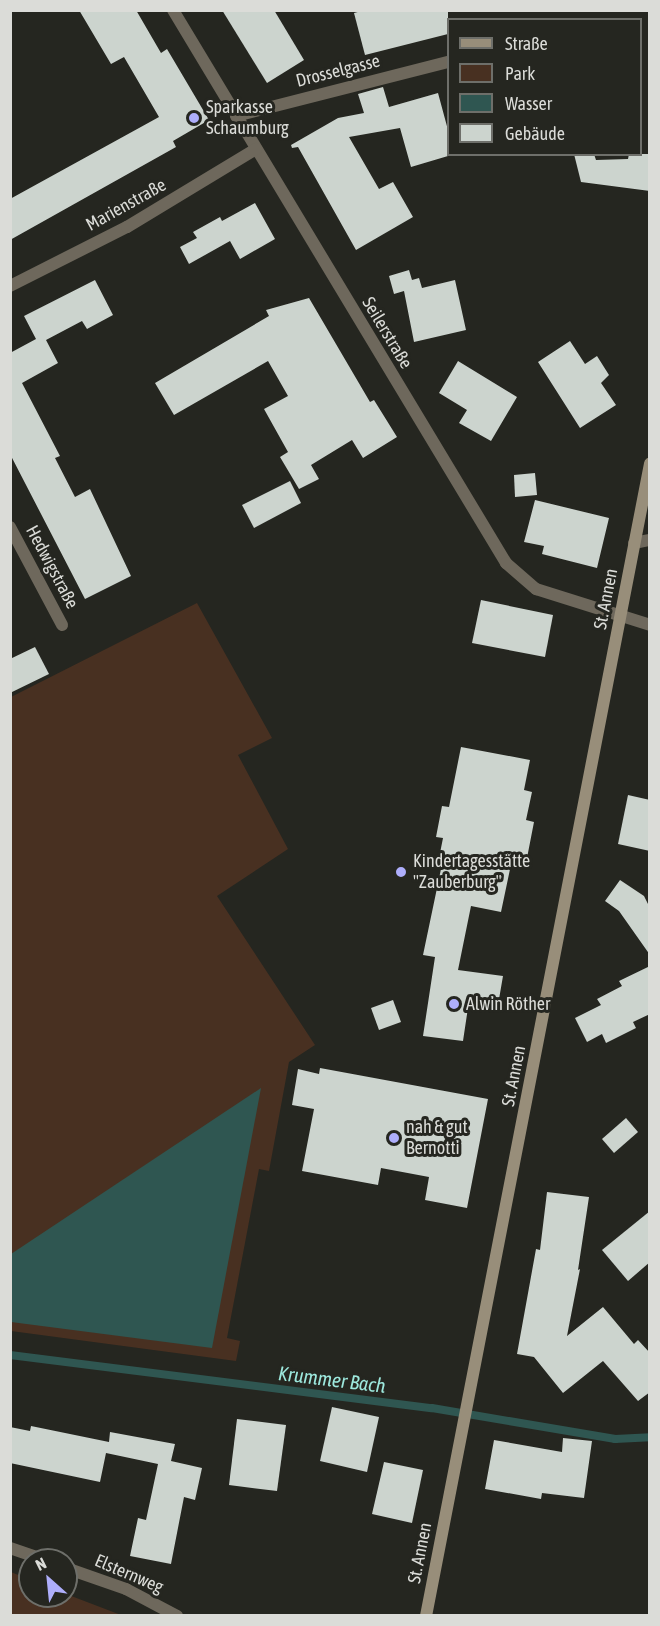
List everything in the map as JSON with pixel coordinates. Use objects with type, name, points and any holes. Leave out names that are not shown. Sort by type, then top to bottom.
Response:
[{"type":"main road","name":"St. Annen","points":[[426,1616],[650,464]]},
{"type":"street","name":"Seilerstraße","points":[[173,10],[506,563],[536,589],[650,625]]},
{"type":"street","name":"Drosselgasse","points":[[236,116],[447,62]]},
{"type":"street","name":"Marienstraße","points":[[10,286],[127,227],[256,149]]},
{"type":"street","name":"Hedwigstraße","points":[[10,527],[62,625]]},
{"type":"street","points":[[634,543],[650,540]]},
{"type":"street","name":"Elsternweg","points":[[78,1572],[126,1589],[177,1616]]},
{"type":"green space","points":[[197,603],[272,738],[238,755],[288,849],[217,896],[315,1045],[289,1062],[269,1171],[259,1169],[227,1338],[240,1341],[236,1361],[11,1331],[11,697]]},
{"type":"green space","points":[[11,1572],[18,1575],[18,1608],[78,1608],[78,1599],[121,1615],[11,1615]]},
{"type":"water","points":[[261,1088],[212,1348],[11,1322],[11,1254]]},
{"type":"building","points":[[79,10],[136,10],[161,53],[167,49],[209,120],[173,141],[176,147],[10,240],[10,199],[159,117],[124,57],[111,64]]},
{"type":"building","points":[[222,10],[274,10],[304,60],[267,83]]},
{"type":"building","points":[[365,10],[448,10],[447,34],[365,55],[354,13]]},
{"type":"building","points":[[383,87],[389,107],[438,93],[447,126],[448,156],[411,167],[400,128],[349,137],[379,189],[393,182],[413,217],[356,250],[298,147],[292,148],[291,145],[338,118],[364,113],[358,94]]},
{"type":"building","points":[[650,154],[650,191],[581,182],[574,156],[595,156],[596,160],[628,159],[629,156]]},
{"type":"building","points":[[255,203],[275,239],[240,259],[230,241],[189,264],[180,247],[197,238],[193,232],[220,217],[222,221]]},
{"type":"building","points":[[409,270],[412,280],[419,278],[422,288],[455,280],[466,330],[414,342],[404,291],[394,294],[389,276]]},
{"type":"building","points":[[95,280],[113,315],[87,329],[82,321],[46,340],[58,363],[22,383],[60,456],[55,458],[75,497],[90,489],[131,576],[85,599],[10,454],[10,353],[36,339],[24,316]]},
{"type":"building","points":[[309,298],[370,402],[374,400],[397,437],[363,458],[352,440],[311,465],[319,479],[299,489],[280,457],[288,452],[264,409],[288,396],[268,361],[174,415],[155,383],[269,316],[266,310]]},
{"type":"building","points":[[570,341],[585,364],[597,356],[609,375],[601,383],[616,405],[580,428],[538,362]]},
{"type":"building","points":[[458,361],[517,397],[491,441],[459,423],[467,410],[439,393]]},
{"type":"building","points":[[535,473],[537,495],[515,497],[514,475]]},
{"type":"building","points":[[290,481],[301,503],[254,528],[242,505]]},
{"type":"building","points":[[535,500],[609,518],[597,568],[542,554],[544,546],[524,542]]},
{"type":"building","points":[[481,600],[553,615],[545,657],[472,643]]},
{"type":"building","points":[[35,647],[49,674],[10,693],[10,659]]},
{"type":"building","points":[[461,747],[530,760],[524,790],[532,792],[526,820],[534,822],[527,858],[513,855],[501,912],[471,906],[458,970],[503,976],[498,1005],[469,1001],[463,1041],[423,1036],[435,957],[423,955],[441,869],[437,868],[443,838],[436,837],[442,806],[449,807]]},
{"type":"building","points":[[628,795],[650,800],[650,851],[618,844]]},
{"type":"building","points":[[620,880],[644,896],[650,908],[650,955],[619,911],[605,901]]},
{"type":"building","points":[[650,966],[650,1014],[633,1022],[636,1028],[606,1043],[602,1034],[587,1042],[575,1018],[601,1005],[597,999],[622,986],[619,981]]},
{"type":"building","points":[[393,1000],[401,1022],[379,1030],[371,1008]]},
{"type":"building","name":"nah & gut Bernotti","points":[[320,1068],[488,1099],[467,1208],[425,1200],[429,1177],[381,1168],[378,1185],[302,1171],[314,1109],[292,1105],[298,1069],[319,1074]]},
{"type":"building","points":[[626,1118],[638,1132],[614,1153],[602,1139]]},
{"type":"building","points":[[547,1192],[589,1197],[578,1270],[580,1269],[567,1336],[603,1307],[634,1344],[638,1340],[650,1353],[650,1392],[638,1401],[603,1361],[563,1393],[534,1357],[517,1354],[536,1249],[540,1250]]},
{"type":"building","points":[[650,1211],[650,1262],[628,1281],[602,1250]]},
{"type":"building","points":[[332,1407],[379,1417],[367,1472],[320,1461]]},
{"type":"building","points":[[237,1419],[286,1425],[277,1491],[229,1485]]},
{"type":"building","points":[[31,1426],[109,1442],[110,1432],[175,1444],[171,1461],[202,1468],[195,1500],[184,1497],[171,1564],[130,1556],[138,1518],[146,1520],[158,1464],[106,1453],[100,1482],[10,1463],[10,1427],[30,1431]]},
{"type":"building","points":[[563,1438],[592,1441],[584,1498],[542,1493],[541,1499],[485,1489],[494,1440],[562,1452]]},
{"type":"building","points":[[384,1462],[423,1470],[412,1523],[372,1514]]},
{"type":"waterway","name":"Krummer Bach","points":[[10,1355],[432,1408],[615,1439],[650,1437]]},
{"type":"place","name":"Sparkasse Schaumburg","points":[[194,118]]},
{"type":"place","name":"Kindertagesstätte \"Zauberburg\"","points":[[401,872]]},
{"type":"place","name":"Alwin Röther","points":[[454,1004]]},
{"type":"place","name":"nah & gut Bernotti","points":[[394,1138]]}]
